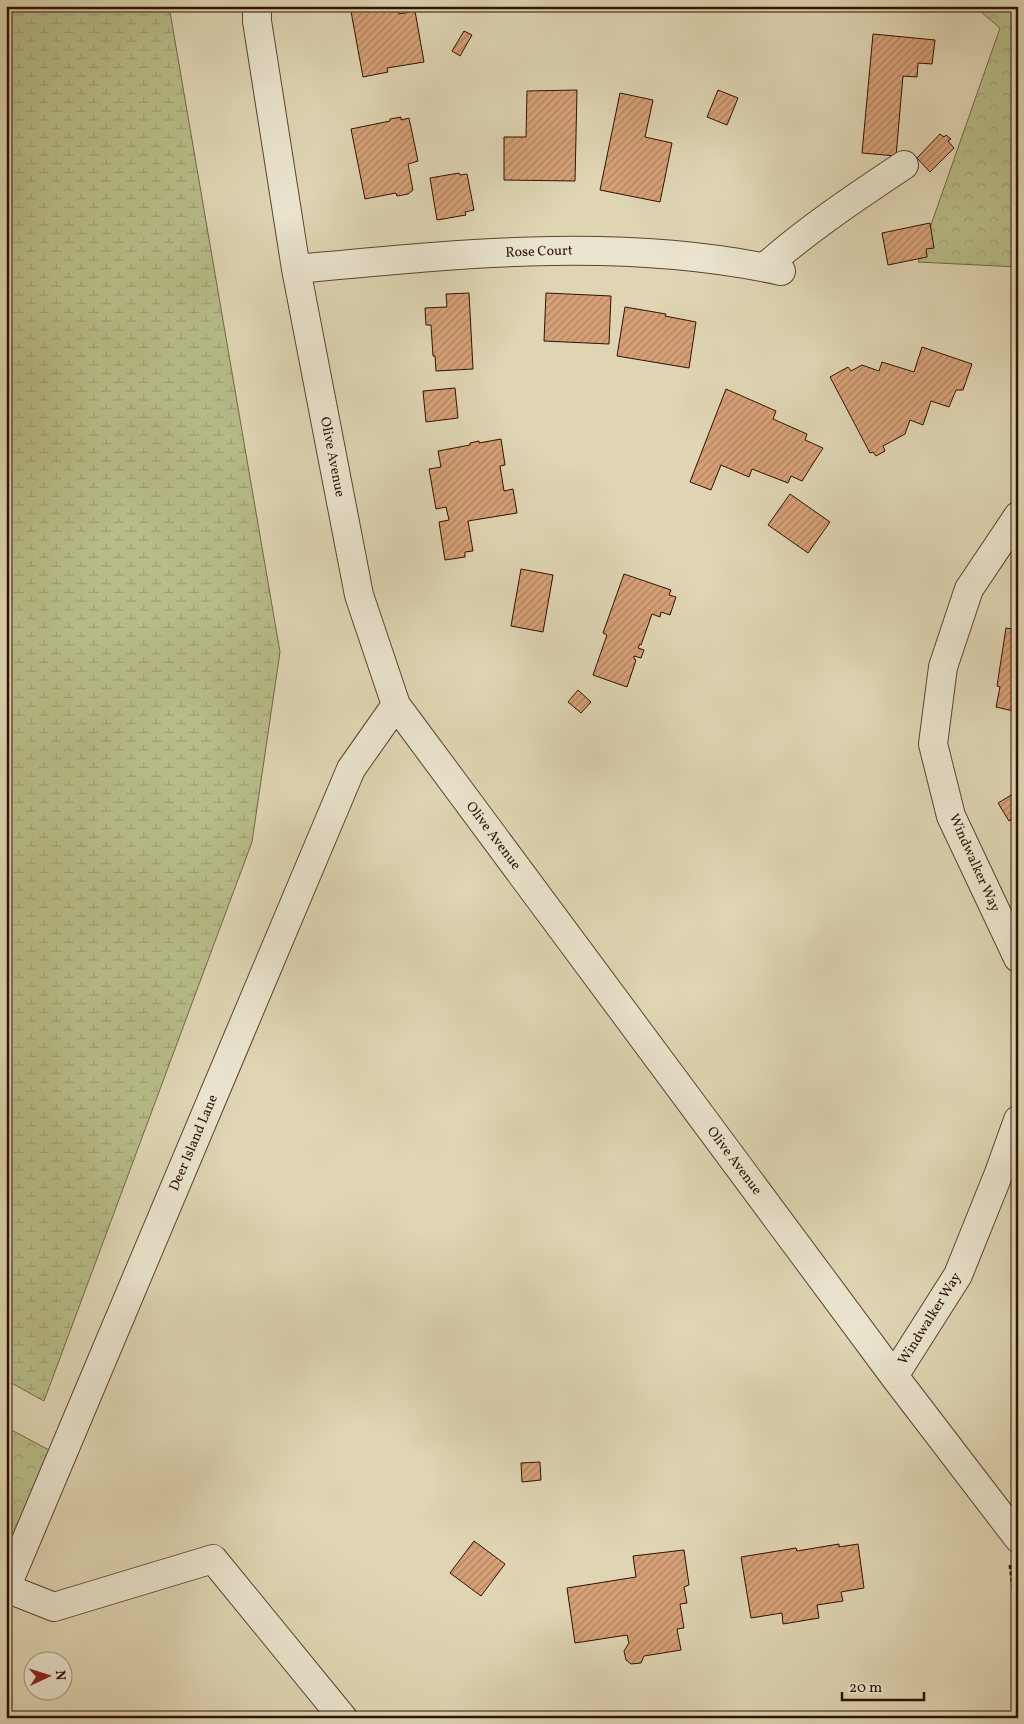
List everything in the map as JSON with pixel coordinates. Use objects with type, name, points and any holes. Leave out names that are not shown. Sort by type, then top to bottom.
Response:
[{"type":"street","name":"Olive Avenue","points":[[257,6],[257,21],[296,269],[359,596],[396,705],[894,1376],[1013,1523]]},
{"type":"street","name":"Rose Court","points":[[296,269],[462,254],[572,250],[676,254],[732,261],[773,269],[799,237],[904,164]]},
{"type":"street","name":"Windwalker Way","points":[[1018,516],[969,588],[943,667],[933,744],[951,816],[1018,958]]},
{"type":"street","name":"Deer Island Lane","points":[[6,1588],[351,769],[396,705]]},
{"type":"street","name":"Windwalker Way","points":[[894,1376],[958,1275],[1018,1120]]},
{"type":"street","points":[[6,1588],[54,1607],[213,1559],[343,1718]]},
{"type":"green space","points":[[6,6],[169,6],[280,652],[252,842],[44,1401],[6,1380]]},
{"type":"green space","points":[[974,6],[1018,6],[1018,267],[918,262],[1000,28]]},
{"type":"green space","points":[[6,1427],[62,1457],[6,1588]]},
{"type":"building","points":[[350,6],[398,6],[399,14],[415,11],[424,62],[387,68],[388,72],[363,77]]},
{"type":"building","points":[[464,31],[472,35],[460,56],[452,51]]},
{"type":"building","points":[[873,34],[935,40],[932,64],[918,63],[917,77],[903,76],[896,156],[862,153]]},
{"type":"building","points":[[577,90],[575,181],[504,180],[504,137],[526,137],[527,91]]},
{"type":"building","points":[[718,90],[738,98],[727,125],[707,117]]},
{"type":"building","points":[[620,93],[653,100],[645,137],[672,143],[660,202],[600,190]]},
{"type":"building","points":[[401,117],[401,120],[409,118],[418,161],[408,164],[413,190],[408,194],[397,196],[396,193],[365,199],[351,129]]},
{"type":"building","points":[[940,134],[944,137],[946,135],[951,139],[948,141],[954,148],[930,172],[917,158]]},
{"type":"building","points":[[459,173],[460,175],[467,174],[474,210],[465,212],[466,215],[437,220],[430,178]]},
{"type":"building","points":[[930,223],[934,248],[926,249],[927,257],[888,265],[882,233]]},
{"type":"building","points":[[469,293],[473,369],[436,371],[431,325],[426,325],[425,308],[447,307],[446,294]]},
{"type":"building","points":[[546,293],[611,296],[609,344],[544,341]]},
{"type":"building","points":[[625,307],[666,314],[665,316],[696,322],[689,368],[617,356]]},
{"type":"building","points":[[922,347],[972,364],[963,390],[956,390],[949,407],[931,401],[923,425],[910,420],[905,434],[883,446],[885,451],[876,456],[873,452],[870,453],[830,377],[848,367],[851,371],[862,365],[879,371],[882,362],[914,372]]},
{"type":"building","points":[[455,388],[458,418],[426,422],[423,391]]},
{"type":"building","points":[[726,389],[776,411],[773,419],[807,434],[805,440],[823,448],[802,481],[791,476],[788,483],[752,469],[749,477],[721,465],[711,490],[690,482]]},
{"type":"building","points":[[501,439],[505,465],[500,466],[504,491],[513,489],[517,513],[468,521],[473,551],[465,552],[465,557],[445,560],[439,522],[449,520],[446,507],[436,509],[429,469],[441,467],[438,451],[470,445],[470,443],[479,441],[479,443]]},
{"type":"building","points":[[790,494],[830,522],[808,553],[768,525]]},
{"type":"building","points":[[521,569],[553,575],[543,632],[511,626]]},
{"type":"building","points":[[624,574],[671,590],[669,595],[676,597],[670,615],[661,612],[660,617],[652,614],[641,645],[638,648],[644,650],[641,658],[634,656],[636,660],[627,687],[593,675],[607,635],[603,633]]},
{"type":"building","points":[[1006,628],[1018,630],[1018,712],[996,707],[1000,687],[997,686]]},
{"type":"building","points":[[578,690],[591,702],[581,713],[568,702]]},
{"type":"building","points":[[1018,791],[1018,825],[1014,818],[1009,821],[998,803]]},
{"type":"building","points":[[540,1462],[541,1480],[522,1482],[521,1463]]},
{"type":"building","points":[[474,1541],[505,1564],[481,1596],[450,1573]]},
{"type":"building","points":[[839,1544],[839,1547],[858,1544],[864,1588],[841,1592],[843,1601],[817,1605],[819,1618],[783,1624],[782,1613],[751,1618],[741,1557],[796,1548],[797,1551]]},
{"type":"building","points":[[684,1550],[689,1585],[684,1587],[687,1603],[680,1604],[684,1628],[677,1629],[681,1650],[644,1656],[641,1663],[631,1664],[626,1660],[624,1651],[629,1643],[627,1635],[575,1643],[567,1588],[636,1577],[633,1556]]}]
